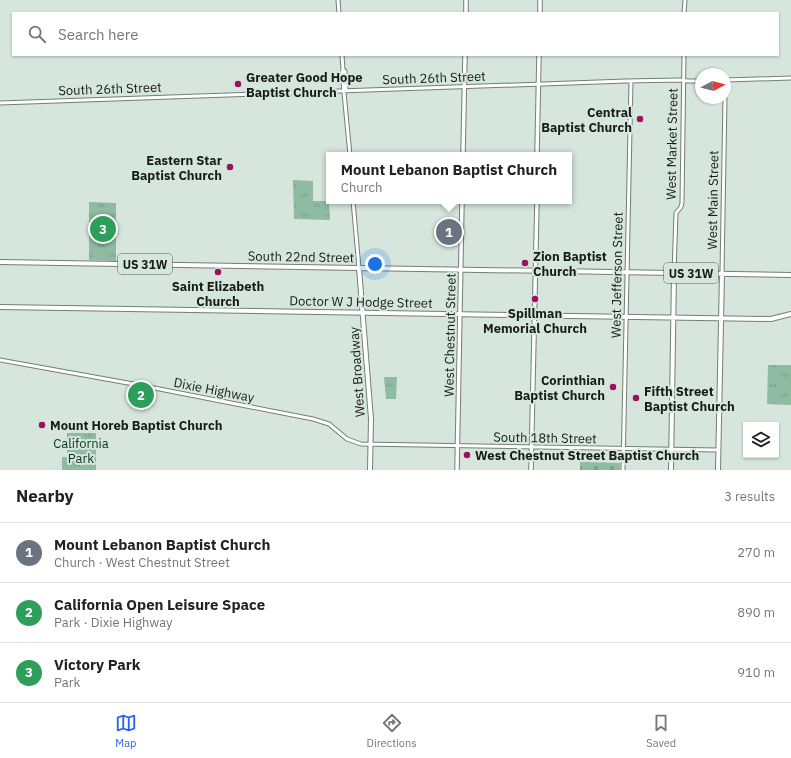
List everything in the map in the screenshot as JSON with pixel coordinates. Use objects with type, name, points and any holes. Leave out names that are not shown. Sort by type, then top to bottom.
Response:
[{"type":"main road","points":[[540,0],[540,12]]},
{"type":"main road","points":[[463,152],[465,56]]},
{"type":"main road","points":[[537,152],[539,56]]},
{"type":"main road","name":"West Chestnut Street","points":[[457,470],[462,204]]},
{"type":"main road","points":[[531,470],[536,204]]},
{"type":"main road","name":"South 22nd Street","points":[[0,262],[791,275]]},
{"type":"main road","name":"West Broadway","points":[[359,268],[370,404],[370,470]]},
{"type":"main road","name":"West Market Street","points":[[671,470],[674,273]]},
{"type":"main road","name":"West Main Street","points":[[718,470],[722,274]]},
{"type":"main road","name":"Doctor W J Hodge Street","points":[[0,306],[771,319],[791,314]]},
{"type":"street","points":[[338,0],[339,12]]},
{"type":"street","points":[[684,12],[685,0]]},
{"type":"street","points":[[342,56],[343,70],[345,71],[350,152]]},
{"type":"street","name":"West Market Street","points":[[674,273],[676,213],[681,207],[682,201],[684,56]]},
{"type":"street","points":[[731,80],[791,78]]},
{"type":"street","name":"South 26th Street","points":[[0,103],[631,81],[695,81]]},
{"type":"street","name":"West Jefferson Street","points":[[623,470],[631,81]]},
{"type":"street","name":"West Main Street","points":[[722,274],[725,104]]},
{"type":"street","name":"West Broadway","points":[[354,204],[359,268]]},
{"type":"street","name":"Dixie Highway","points":[[0,360],[139,385],[317,420],[329,424],[347,439],[357,443],[371,445]]},
{"type":"street","name":"South 18th Street","points":[[371,445],[718,450]]},
{"type":"green space","points":[[293,180],[313,181],[313,201],[326,201],[326,204],[329,204],[330,220],[294,219]]},
{"type":"green space","points":[[89,202],[116,203],[116,261],[89,260]]},
{"type":"green space","points":[[768,365],[791,365],[791,405],[767,404]]},
{"type":"green space","points":[[384,377],[397,377],[396,399],[386,399]]},
{"type":"green space","points":[[135,387],[147,389],[147,402],[135,401]]},
{"type":"green space","name":"California Park","points":[[67,433],[96,433],[96,470],[62,470],[62,457],[67,457]]},
{"type":"green space","points":[[580,462],[620,463],[620,470],[580,470]]},
{"type":"place","name":"Greater Good Hope Baptist Church","points":[[238,84]]},
{"type":"place","name":"Central Baptist Church","points":[[640,119]]},
{"type":"place","name":"Eastern Star Baptist Church","points":[[230,167]]},
{"type":"place","name":"Victory Park","points":[[103,229]]},
{"type":"place","name":"Mount Lebanon Baptist Church","points":[[449,232]]},
{"type":"place","name":"Zion Baptist Church","points":[[525,263]]},
{"type":"place","name":"Saint Elizabeth Church","points":[[218,272]]},
{"type":"place","name":"Spillman Memorial Church","points":[[535,299]]},
{"type":"place","name":"Corinthian Baptist Church","points":[[613,387]]},
{"type":"place","name":"California Open Leisure Space","points":[[141,395]]},
{"type":"place","name":"Fifth Street Baptist Church","points":[[636,398]]},
{"type":"place","name":"Mount Horeb Baptist Church","points":[[42,425]]},
{"type":"place","name":"West Chestnut Street Baptist Church","points":[[467,455]]}]
